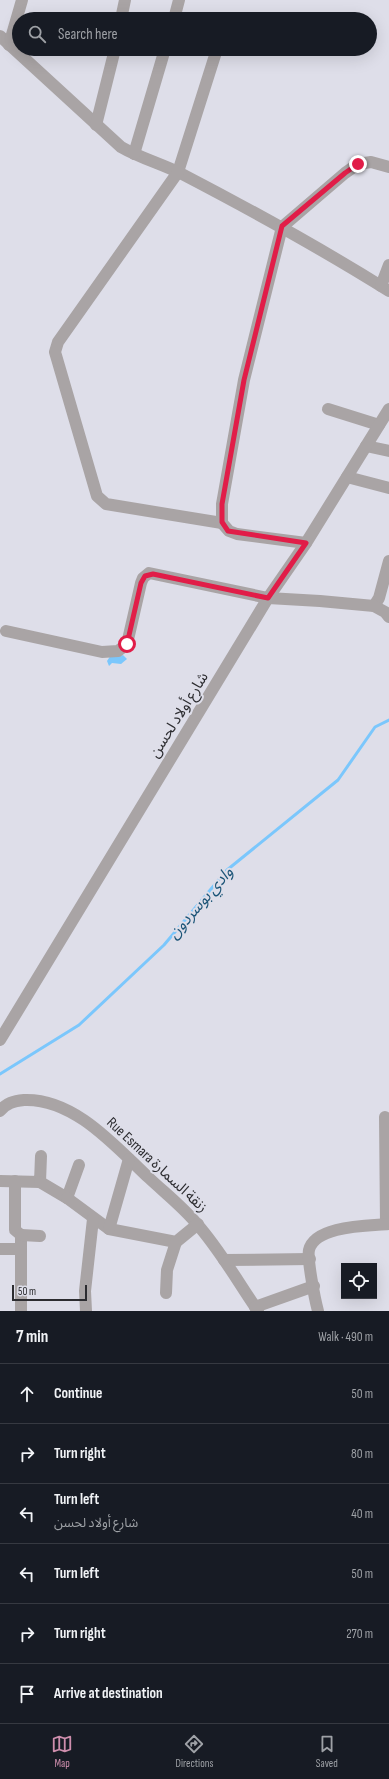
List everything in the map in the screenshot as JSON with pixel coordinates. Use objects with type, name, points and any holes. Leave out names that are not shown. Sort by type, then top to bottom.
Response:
[{"type":"street","points":[[19,12],[22,0]]},
{"type":"street","points":[[122,12],[125,0]]},
{"type":"street","points":[[176,12],[179,0]]},
{"type":"street","points":[[9,45],[12,35]]},
{"type":"street","points":[[0,36],[12,48]]},
{"type":"street","points":[[21,56],[121,147],[178,172],[282,226],[385,288],[389,265]]},
{"type":"street","points":[[96,124],[113,56]]},
{"type":"street","points":[[134,154],[163,56]]},
{"type":"street","points":[[215,56],[178,172],[58,342],[55,352],[97,496],[106,504],[222,522]]},
{"type":"street","points":[[306,543],[237,534],[228,531],[222,522],[227,472],[244,380],[282,226],[345,173],[358,164],[370,162],[389,167]]},
{"type":"street","points":[[328,409],[379,425]]},
{"type":"street","name":"شارع أولاد لحسن","points":[[0,1040],[268,598],[306,543],[389,409]]},
{"type":"street","points":[[366,446],[389,451]]},
{"type":"street","points":[[347,477],[389,488]]},
{"type":"street","points":[[6,631],[102,652],[118,651],[127,644],[141,583],[143,578],[149,574],[268,598],[320,601],[383,610],[379,598],[389,561]]},
{"type":"street","name":"Rue Esmara زنقة السمارة","points":[[0,1111],[4,1106],[16,1101],[37,1100],[60,1107],[86,1122],[129,1159],[198,1224],[256,1309]]},
{"type":"street","points":[[318,1311],[309,1250],[315,1241],[321,1235],[333,1230],[388,1224],[385,1117]]},
{"type":"street","points":[[40,1182],[41,1156]]},
{"type":"street","points":[[109,1229],[129,1159]]},
{"type":"street","points":[[67,1198],[79,1165]]},
{"type":"street","points":[[0,1181],[40,1182],[75,1203],[93,1219],[109,1229],[176,1242]]},
{"type":"street","points":[[15,1181],[15,1230],[21,1235],[40,1236]]},
{"type":"street","points":[[86,1311],[85,1291],[93,1219]]},
{"type":"street","points":[[166,1293],[167,1270],[176,1242],[198,1224]]},
{"type":"street","points":[[21,1235],[21,1311]]},
{"type":"street","points":[[0,1249],[21,1249]]},
{"type":"street","points":[[224,1260],[310,1259]]},
{"type":"street","points":[[256,1309],[314,1286]]},
{"type":"water","points":[[111,655],[117,657],[123,655],[127,659],[121,664],[112,663],[109,666],[107,661]]},
{"type":"waterway","name":"وادي بوسردون","points":[[0,1074],[79,1025],[164,945],[227,870],[338,780],[375,727],[389,720]]},
{"type":"route","points":[[127,644],[141,583],[145,576],[153,574],[268,598],[306,543],[237,534],[228,531],[222,522],[222,504],[244,380],[282,226],[352,167],[358,164]]}]
